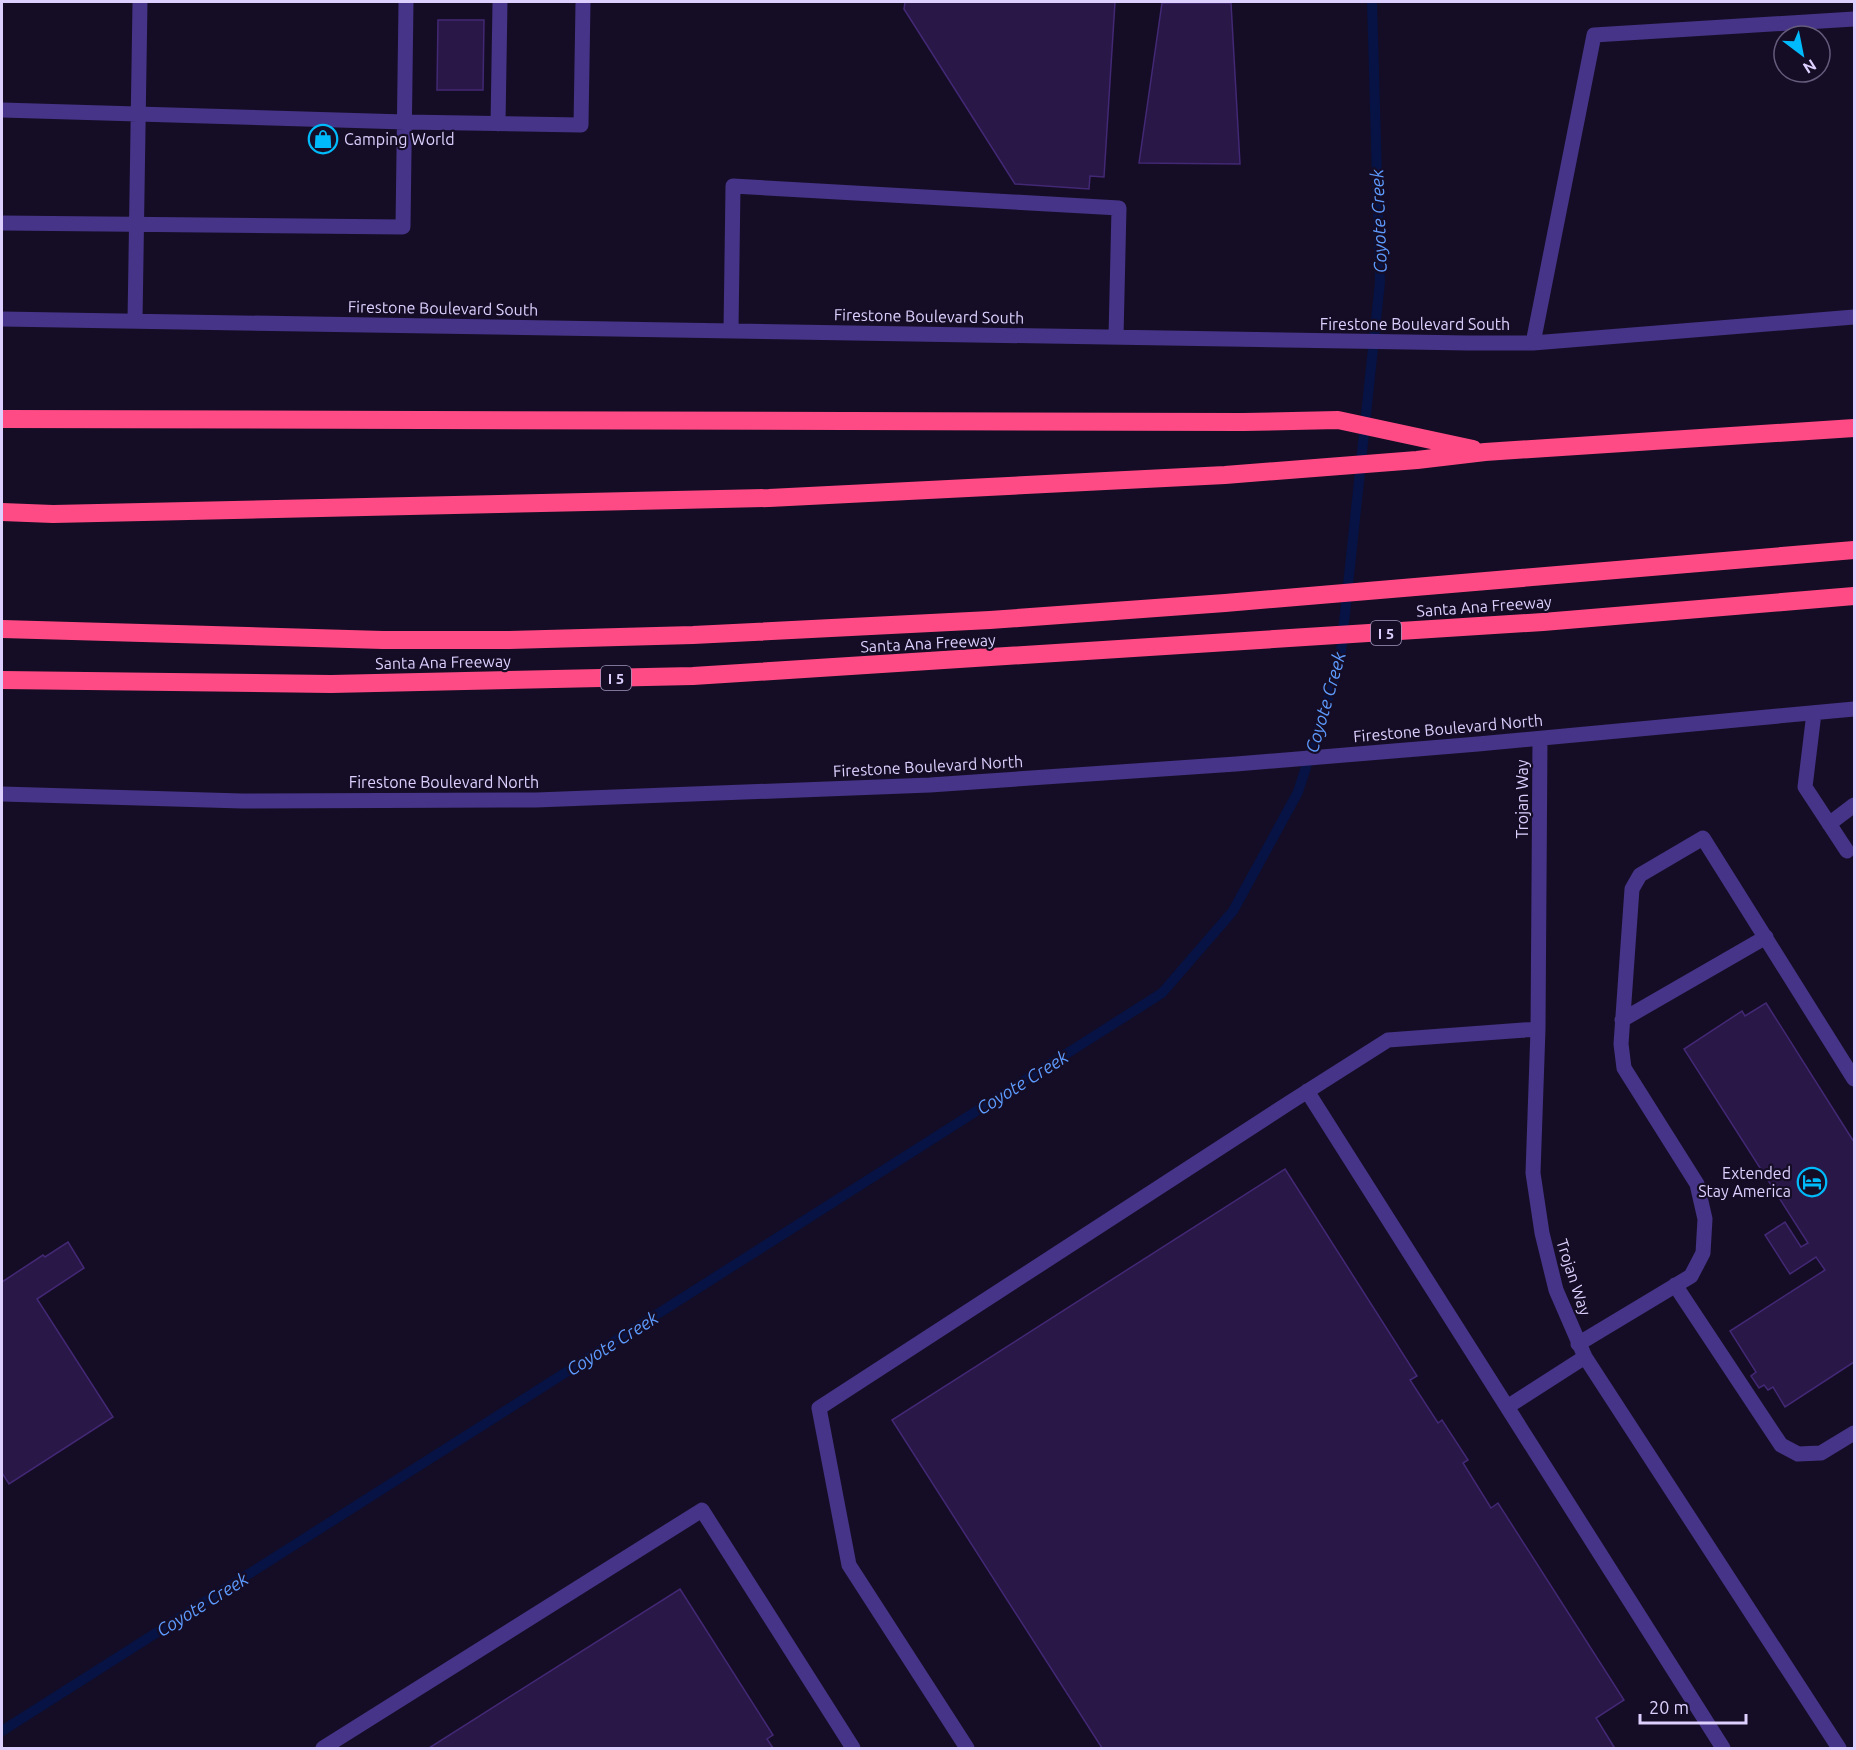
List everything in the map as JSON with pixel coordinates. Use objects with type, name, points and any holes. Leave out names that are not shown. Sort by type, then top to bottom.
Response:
[{"type":"highway","points":[[2,419],[1243,422],[1338,420],[1485,452]]},
{"type":"highway","points":[[2,512],[53,514],[770,498],[1225,475],[1417,460],[1485,452],[1854,428]]},
{"type":"highway","points":[[2,629],[261,638],[509,640],[753,632],[990,620],[1225,603],[1854,550]]},
{"type":"highway","name":"Santa Ana Freeway","points":[[2,680],[331,684],[693,676],[1229,644],[1543,622],[1854,596]]},
{"type":"street","points":[[135,321],[140,2]]},
{"type":"street","points":[[2,223],[404,227],[406,2]]},
{"type":"street","points":[[498,124],[500,2]]},
{"type":"street","points":[[2,110],[581,126],[583,2]]},
{"type":"street","points":[[1533,343],[1594,35],[1854,19]]},
{"type":"street","points":[[730,331],[733,186],[1119,208],[1116,337]]},
{"type":"street","name":"Firestone Boulevard South","points":[[2,319],[1323,342],[1533,343],[1854,316]]},
{"type":"street","name":"Firestone Boulevard North","points":[[2,794],[242,801],[536,800],[930,785],[1236,764],[1540,739],[1854,709]]},
{"type":"street","points":[[1814,712],[1805,787],[1847,851]]},
{"type":"street","name":"Trojan Way","points":[[1540,739],[1538,1029],[1533,1173],[1542,1233],[1556,1290],[1582,1351],[1839,1749]]},
{"type":"street","points":[[1829,824],[1854,805]]},
{"type":"street","points":[[1507,1407],[1582,1351],[1691,1276],[1702,1253],[1705,1218],[1697,1184],[1624,1068],[1620,1044],[1632,889],[1640,875],[1703,838],[1854,1079]]},
{"type":"street","points":[[1622,1020],[1766,938]]},
{"type":"street","points":[[968,1749],[849,1565],[819,1408],[1388,1040],[1538,1029]]},
{"type":"street","points":[[1307,1091],[1723,1749]]},
{"type":"street","points":[[1675,1285],[1781,1445],[1798,1454],[1821,1454],[1854,1433]]},
{"type":"street","points":[[324,1749],[702,1510],[853,1749]]},
{"type":"building","points":[[905,2],[1115,2],[1104,177],[1090,176],[1089,189],[1015,184],[904,9]]},
{"type":"building","points":[[1162,3],[1231,3],[1240,164],[1139,163]]},
{"type":"building","points":[[438,20],[484,20],[483,90],[437,90]]},
{"type":"building","name":"Extended Stay America","points":[[1766,1003],[1854,1142],[1854,1362],[1785,1407],[1773,1387],[1768,1390],[1764,1385],[1759,1388],[1751,1376],[1756,1372],[1730,1331],[1825,1270],[1816,1257],[1790,1274],[1765,1235],[1785,1222],[1801,1247],[1808,1243],[1684,1049],[1742,1011],[1745,1016]]},
{"type":"building","points":[[1285,1169],[1417,1376],[1410,1380],[1438,1423],[1442,1420],[1468,1460],[1463,1463],[1491,1508],[1498,1503],[1624,1700],[1596,1718],[1613,1748],[1102,1748],[892,1420]]},
{"type":"building","points":[[68,1242],[84,1268],[37,1299],[113,1417],[9,1484],[2,1473],[2,1282],[43,1255],[45,1257]]},
{"type":"building","points":[[680,1589],[773,1735],[767,1739],[773,1748],[429,1748]]},
{"type":"waterway","name":"Coyote Creek","points":[[2,1731],[1162,993],[1233,911],[1298,792],[1340,661],[1380,282],[1372,2]]},
{"type":"place","name":"Camping World","points":[[323,139]]},
{"type":"place","name":"Extended Stay America","points":[[1812,1182]]}]
